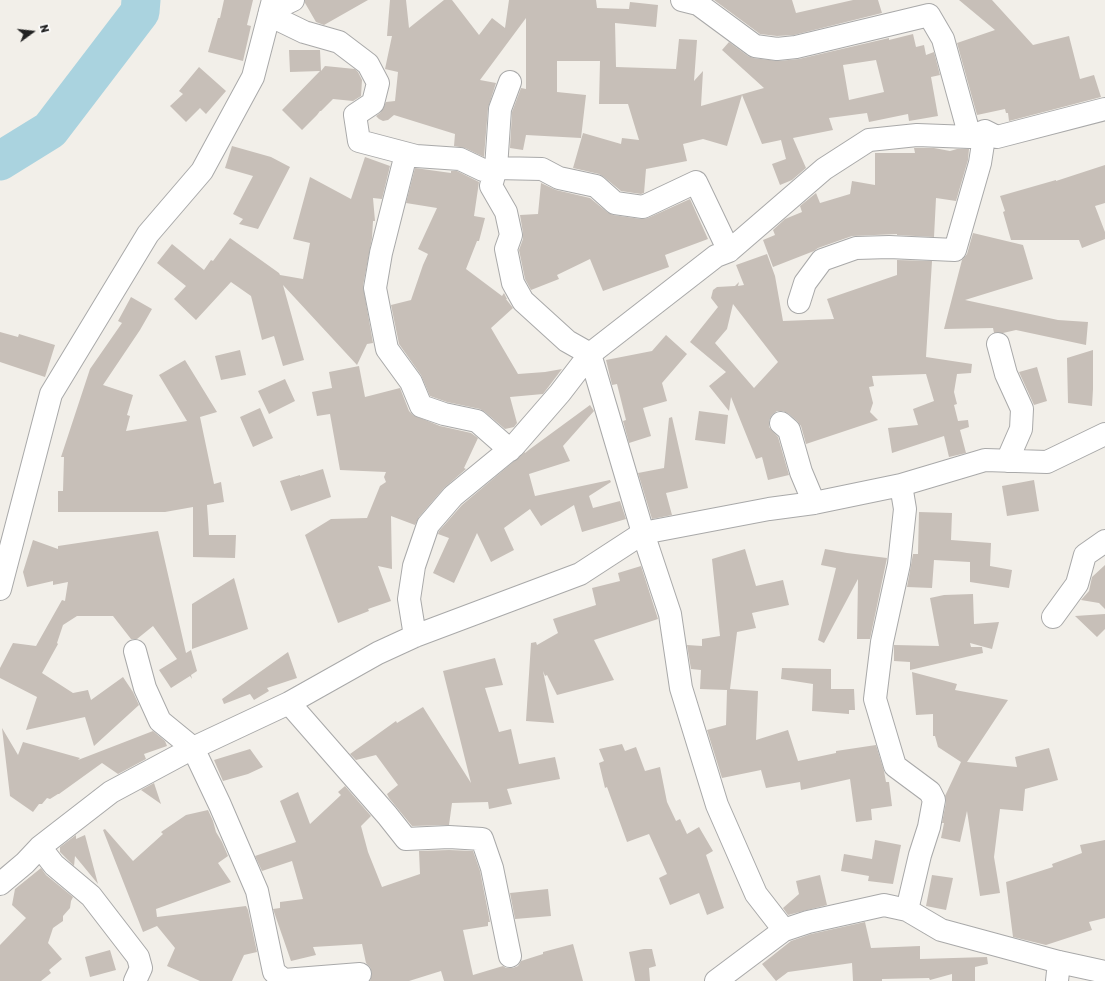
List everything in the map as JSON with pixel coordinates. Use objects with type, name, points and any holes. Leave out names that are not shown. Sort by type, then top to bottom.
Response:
[{"type":"street","points":[[271,8],[293,0]]},
{"type":"street","points":[[682,0],[698,4],[756,46],[777,49],[803,45],[933,7],[943,39],[978,134],[980,163],[955,250],[889,247],[856,248],[822,260],[805,283],[800,302]]},
{"type":"street","points":[[271,8],[304,32],[339,42],[368,64],[378,83],[373,103],[356,115],[359,141],[416,156],[460,159],[483,170],[496,168],[542,169],[558,178],[596,186],[615,203],[643,207],[696,182],[729,251]]},
{"type":"street","points":[[0,589],[51,394],[148,234],[202,171],[253,77],[271,8]]},
{"type":"street","points":[[510,82],[500,109],[496,168],[491,186],[506,212],[511,235],[506,249],[513,283],[523,301],[539,316],[567,341],[590,354],[643,533],[670,614],[681,688],[717,805],[756,894],[784,930]]},
{"type":"street","points":[[415,636],[409,600],[414,566],[428,525],[453,496],[510,450],[560,393],[590,354],[716,256],[729,251],[824,169],[869,140],[917,135],[978,134],[998,137],[1105,109]]},
{"type":"street","points":[[406,154],[381,253],[375,288],[387,349],[411,382],[421,406],[444,414],[477,421],[510,450]]},
{"type":"street","points":[[998,344],[1006,374],[1022,409],[1021,428],[1007,461]]},
{"type":"street","points":[[781,423],[789,430],[802,472],[814,503]]},
{"type":"street","points":[[0,884],[40,848],[111,792],[193,748],[289,702],[378,653],[415,636],[580,574],[643,533],[769,509],[814,503],[901,485],[984,460],[1047,462],[1105,434]]},
{"type":"street","points":[[901,485],[905,509],[899,564],[882,642],[875,699],[895,766],[930,792],[934,800],[929,827],[920,855],[907,910]]},
{"type":"street","points":[[1053,617],[1077,584],[1085,555],[1105,541]]},
{"type":"street","points":[[135,651],[145,688],[160,721],[193,748],[220,805],[257,891],[274,972],[284,980],[360,974]]},
{"type":"street","points":[[289,702],[406,839],[448,837],[482,838],[492,868],[510,956]]},
{"type":"street","points":[[40,848],[54,865],[91,896],[138,957],[141,968],[135,981]]},
{"type":"street","points":[[716,981],[784,930],[808,922],[884,906],[907,910],[941,930],[1058,971],[1105,972]]},
{"type":"building","points":[[224,0],[253,0],[247,25],[251,26],[243,61],[208,52],[218,18],[220,18]]},
{"type":"building","points":[[305,0],[368,0],[324,25],[316,22],[305,3]]},
{"type":"building","points":[[390,0],[406,0],[409,28],[444,0],[452,0],[479,35],[492,18],[505,28],[509,0],[596,0],[597,8],[629,9],[630,2],[658,5],[656,27],[615,23],[616,67],[676,69],[679,39],[697,40],[694,81],[703,71],[701,106],[764,88],[722,50],[729,42],[753,58],[778,61],[799,59],[889,38],[889,40],[913,34],[916,47],[924,45],[926,55],[934,52],[940,75],[931,77],[938,116],[909,121],[908,114],[869,122],[867,113],[829,118],[833,130],[793,138],[806,168],[792,180],[780,185],[772,164],[786,159],[781,140],[762,144],[742,95],[727,146],[703,139],[683,144],[687,161],[646,169],[644,193],[641,194],[621,191],[599,174],[573,168],[583,133],[621,144],[622,138],[639,140],[628,104],[599,104],[600,61],[557,61],[557,92],[586,95],[581,138],[526,135],[523,150],[510,148],[512,112],[521,88],[526,89],[526,18],[480,80],[496,83],[488,108],[484,157],[465,148],[454,146],[455,134],[394,115],[388,120],[383,121],[376,116],[380,113],[386,102],[395,101],[398,72],[385,69],[392,36],[387,36]],"holes":[[[876,60],[884,92],[849,100],[843,65]]]},
{"type":"building","points":[[714,0],[792,0],[796,13],[853,0],[878,0],[882,13],[794,35],[777,36],[760,34]]},
{"type":"building","points":[[959,0],[992,0],[1033,45],[1069,36],[1080,79],[1094,75],[1101,97],[1009,121],[1008,113],[1006,113],[1005,109],[977,115],[957,43],[995,30]]},
{"type":"building","points":[[289,50],[320,50],[321,71],[325,66],[355,69],[362,80],[361,96],[353,101],[333,99],[302,130],[282,110],[320,71],[290,72]]},
{"type":"building","points":[[199,67],[226,91],[206,114],[200,108],[186,122],[170,106],[183,94],[179,91]]},
{"type":"building","points":[[232,146],[271,157],[290,167],[258,229],[239,224],[243,219],[233,214],[253,176],[225,168]]},
{"type":"building","points":[[914,148],[934,148],[950,151],[957,149],[969,149],[968,160],[956,201],[936,198],[934,237],[897,234],[852,236],[818,248],[814,251],[773,267],[763,240],[775,235],[773,230],[785,219],[802,212],[800,206],[816,193],[820,203],[850,194],[852,181],[875,185],[875,153],[915,153]]},
{"type":"building","points":[[365,157],[390,166],[382,199],[373,198],[375,221],[373,221],[372,238],[363,286],[373,343],[367,344],[357,365],[283,285],[304,360],[283,366],[274,336],[262,340],[251,296],[231,282],[196,320],[174,299],[186,286],[157,263],[172,244],[204,270],[211,260],[213,261],[230,238],[280,275],[303,279],[310,243],[293,239],[310,177],[351,199]]},
{"type":"building","points":[[1105,165],[1105,203],[1095,206],[1105,232],[1105,239],[1082,248],[1079,240],[1011,240],[1003,212],[1005,211],[1000,196],[1056,181]]},
{"type":"building","points":[[415,168],[451,173],[451,171],[457,171],[479,182],[474,216],[485,218],[479,241],[477,241],[466,269],[502,296],[504,293],[506,299],[513,308],[491,328],[518,374],[562,369],[543,394],[510,397],[517,423],[514,427],[505,429],[480,409],[447,402],[430,396],[421,375],[399,344],[391,305],[411,300],[428,254],[418,249],[437,208],[406,203]]},
{"type":"building","points":[[541,183],[556,190],[590,198],[613,215],[641,219],[648,218],[690,199],[708,239],[665,255],[669,267],[603,291],[590,259],[557,275],[559,279],[531,290],[525,279],[519,250],[523,239],[520,215],[538,214]]},
{"type":"building","points":[[973,233],[1023,245],[1033,279],[965,300],[1058,320],[1088,322],[1086,345],[1016,330],[1003,333],[994,333],[993,328],[944,329],[962,260],[967,254]]},
{"type":"building","points":[[767,254],[775,276],[783,321],[834,319],[827,299],[897,275],[897,260],[932,261],[926,357],[972,364],[971,373],[957,374],[954,392],[957,404],[954,405],[958,421],[968,420],[969,427],[960,430],[966,453],[949,457],[944,436],[892,453],[888,428],[918,425],[913,409],[934,401],[926,374],[872,376],[874,386],[869,387],[873,403],[870,412],[878,420],[806,444],[801,426],[789,414],[783,411],[777,411],[772,415],[769,420],[769,427],[778,437],[789,475],[768,480],[762,457],[756,459],[731,397],[729,411],[709,386],[726,372],[690,342],[718,307],[711,298],[713,290],[717,287],[735,286],[739,282],[738,286],[744,285],[736,265]],"holes":[[[733,304],[778,362],[754,388],[715,343],[727,329]]]},
{"type":"building","points":[[131,297],[152,309],[140,330],[103,385],[133,395],[127,415],[130,416],[126,431],[187,421],[159,375],[185,360],[217,412],[200,417],[214,484],[221,482],[224,502],[207,505],[209,535],[236,535],[235,558],[193,557],[193,507],[165,512],[58,512],[58,491],[63,491],[64,457],[61,457],[90,369],[122,323],[118,321]]},
{"type":"building","points":[[0,332],[18,337],[19,334],[55,345],[45,377],[0,362]]},
{"type":"building","points":[[666,335],[687,354],[662,383],[667,401],[643,408],[651,436],[629,443],[623,421],[626,420],[617,384],[612,385],[606,360],[652,351]]},
{"type":"building","points":[[240,350],[246,375],[221,380],[215,356]]},
{"type":"building","points":[[1093,350],[1092,406],[1068,403],[1067,358]]},
{"type":"building","points":[[359,366],[365,397],[400,388],[409,411],[413,415],[440,426],[471,433],[478,438],[464,468],[466,469],[444,488],[419,517],[415,525],[391,516],[392,569],[378,566],[391,601],[368,609],[369,611],[338,623],[305,535],[331,519],[367,518],[380,486],[386,482],[384,477],[386,472],[340,470],[330,414],[317,416],[312,392],[332,388],[329,372]]},
{"type":"building","points":[[1037,367],[1047,401],[1034,405],[1019,372]]},
{"type":"building","points":[[285,379],[295,401],[269,414],[258,391]]},
{"type":"building","points":[[590,405],[594,411],[563,446],[570,461],[529,474],[535,496],[610,480],[611,482],[589,496],[593,508],[620,501],[626,519],[582,532],[574,505],[541,526],[530,509],[504,528],[514,550],[491,562],[477,533],[454,583],[433,573],[449,538],[438,534],[439,531],[462,505],[525,452]]},
{"type":"building","points":[[260,408],[273,438],[253,447],[240,417]]},
{"type":"building","points":[[699,411],[728,415],[725,444],[695,440]]},
{"type":"building","points":[[672,417],[688,488],[666,493],[672,515],[652,519],[638,473],[664,468],[669,418]]},
{"type":"building","points":[[323,469],[331,497],[291,511],[280,481]]},
{"type":"building","points":[[1034,480],[1039,511],[1007,516],[1002,486]]},
{"type":"building","points":[[919,512],[952,513],[951,540],[991,543],[990,566],[1012,570],[1009,588],[970,582],[970,562],[934,560],[932,588],[907,587],[913,554],[918,554]]},
{"type":"building","points":[[158,531],[186,653],[191,650],[197,671],[191,675],[192,679],[190,676],[171,688],[159,670],[177,659],[153,626],[137,639],[131,639],[113,616],[77,616],[63,625],[57,643],[58,644],[42,673],[73,693],[88,690],[91,700],[123,677],[133,692],[139,705],[94,746],[85,717],[26,730],[37,697],[0,678],[0,668],[13,643],[36,646],[62,600],[65,601],[68,582],[53,585],[53,581],[27,587],[23,572],[33,540],[58,549],[58,546]]},
{"type":"building","points":[[745,549],[756,586],[783,580],[789,605],[752,613],[756,628],[737,632],[730,689],[758,691],[756,740],[788,730],[798,761],[836,753],[836,751],[876,745],[886,782],[889,782],[892,806],[871,809],[872,820],[856,822],[850,779],[801,790],[800,782],[766,788],[761,770],[722,778],[707,730],[726,725],[727,690],[700,689],[701,670],[691,669],[687,645],[702,646],[702,639],[720,636],[712,559]]},
{"type":"building","points":[[825,549],[887,558],[870,639],[857,639],[858,579],[824,643],[818,640],[836,568],[821,565]]},
{"type":"building","points":[[1105,565],[1105,609],[1099,603],[1081,600],[1089,591],[1092,577]]},
{"type":"building","points":[[641,566],[658,619],[594,640],[614,680],[557,695],[547,675],[545,676],[543,671],[554,723],[526,721],[531,643],[536,642],[537,645],[558,633],[553,619],[596,605],[592,588],[620,581],[618,573]]},
{"type":"building","points":[[234,578],[248,629],[192,649],[192,604]]},
{"type":"building","points":[[973,594],[974,624],[999,622],[992,649],[970,643],[971,647],[982,647],[983,653],[910,670],[910,662],[894,661],[894,645],[939,646],[930,598],[944,595]]},
{"type":"building","points":[[1105,614],[1105,629],[1097,637],[1075,616]]},
{"type":"building","points":[[288,652],[297,678],[267,688],[269,691],[254,700],[250,694],[224,704],[222,699]]},
{"type":"building","points":[[495,658],[503,685],[485,688],[499,732],[511,729],[519,764],[555,757],[560,779],[507,789],[512,804],[489,809],[488,802],[452,803],[449,825],[412,826],[389,798],[387,794],[398,785],[376,755],[356,760],[350,754],[396,721],[397,723],[423,707],[471,783],[443,671]]},
{"type":"building","points":[[782,668],[831,669],[831,689],[854,689],[855,710],[849,710],[849,714],[812,711],[813,684],[781,679]]},
{"type":"building","points":[[912,672],[957,684],[955,690],[1008,700],[967,762],[1017,767],[1015,757],[1049,748],[1058,780],[1025,789],[1023,811],[1000,809],[994,857],[1000,893],[980,896],[967,811],[960,842],[941,838],[946,802],[945,796],[961,762],[938,747],[935,736],[933,736],[933,714],[916,715]]},
{"type":"building","points":[[2,728],[18,755],[23,742],[80,758],[78,760],[153,731],[165,741],[167,746],[144,754],[146,759],[118,774],[102,763],[59,794],[50,799],[47,798],[42,804],[39,804],[33,812],[10,796]]},
{"type":"building","points":[[622,744],[625,751],[636,747],[645,771],[660,767],[667,802],[676,821],[680,819],[687,834],[699,827],[713,851],[706,855],[724,908],[707,915],[699,893],[670,905],[659,878],[667,874],[649,834],[627,842],[607,787],[605,788],[599,763],[604,761],[599,749]]},
{"type":"building","points":[[250,749],[263,767],[248,774],[223,781],[214,760]]},
{"type":"building","points":[[154,783],[161,804],[141,790]]},
{"type":"building","points":[[345,786],[371,816],[361,826],[368,852],[382,887],[420,874],[419,851],[473,851],[480,871],[490,922],[488,922],[488,926],[463,930],[473,975],[503,966],[506,968],[513,968],[518,966],[521,961],[543,954],[543,952],[573,944],[583,981],[444,981],[441,971],[409,981],[370,981],[372,973],[370,967],[366,963],[362,944],[313,947],[316,955],[291,961],[273,909],[280,908],[280,902],[303,899],[292,861],[262,871],[255,856],[296,842],[280,801],[298,792],[310,824],[341,795],[338,792]]},
{"type":"building","points":[[208,810],[216,832],[228,856],[218,863],[231,882],[156,909],[157,917],[246,906],[257,952],[244,955],[232,981],[200,981],[167,966],[175,948],[157,926],[143,932],[103,830],[105,829],[133,861],[163,834],[161,832],[186,815]]},
{"type":"building","points":[[76,835],[76,839],[85,835],[98,884],[75,856],[74,866],[60,852],[60,847]]},
{"type":"building","points":[[875,840],[901,845],[893,884],[868,881],[869,876],[841,871],[844,854],[872,859]]},
{"type":"building","points":[[1105,840],[1105,918],[1089,922],[1092,930],[1046,945],[1013,937],[1006,882],[1053,867],[1052,864],[1082,853],[1080,845]]},
{"type":"building","points":[[41,868],[46,875],[73,897],[70,908],[63,916],[63,921],[53,928],[48,943],[62,959],[49,970],[51,973],[41,981],[0,981],[0,945],[26,918],[12,905],[15,889]]},
{"type":"building","points":[[820,875],[827,905],[788,915],[783,908],[799,894],[796,881]]},
{"type":"building","points":[[932,875],[953,878],[946,910],[926,906]]},
{"type":"building","points":[[548,889],[551,916],[515,919],[510,893]]},
{"type":"building","points":[[865,922],[871,948],[920,946],[920,959],[987,957],[988,964],[975,967],[975,981],[952,981],[952,974],[930,980],[929,978],[853,981],[852,963],[788,972],[776,981],[762,964],[791,941],[811,934]]},
{"type":"building","points":[[652,949],[656,966],[649,968],[650,981],[635,981],[629,952]]},
{"type":"building","points":[[110,950],[116,970],[90,977],[85,957]]},
{"type":"waterway","points":[[0,161],[50,130],[140,12],[141,0]]}]
